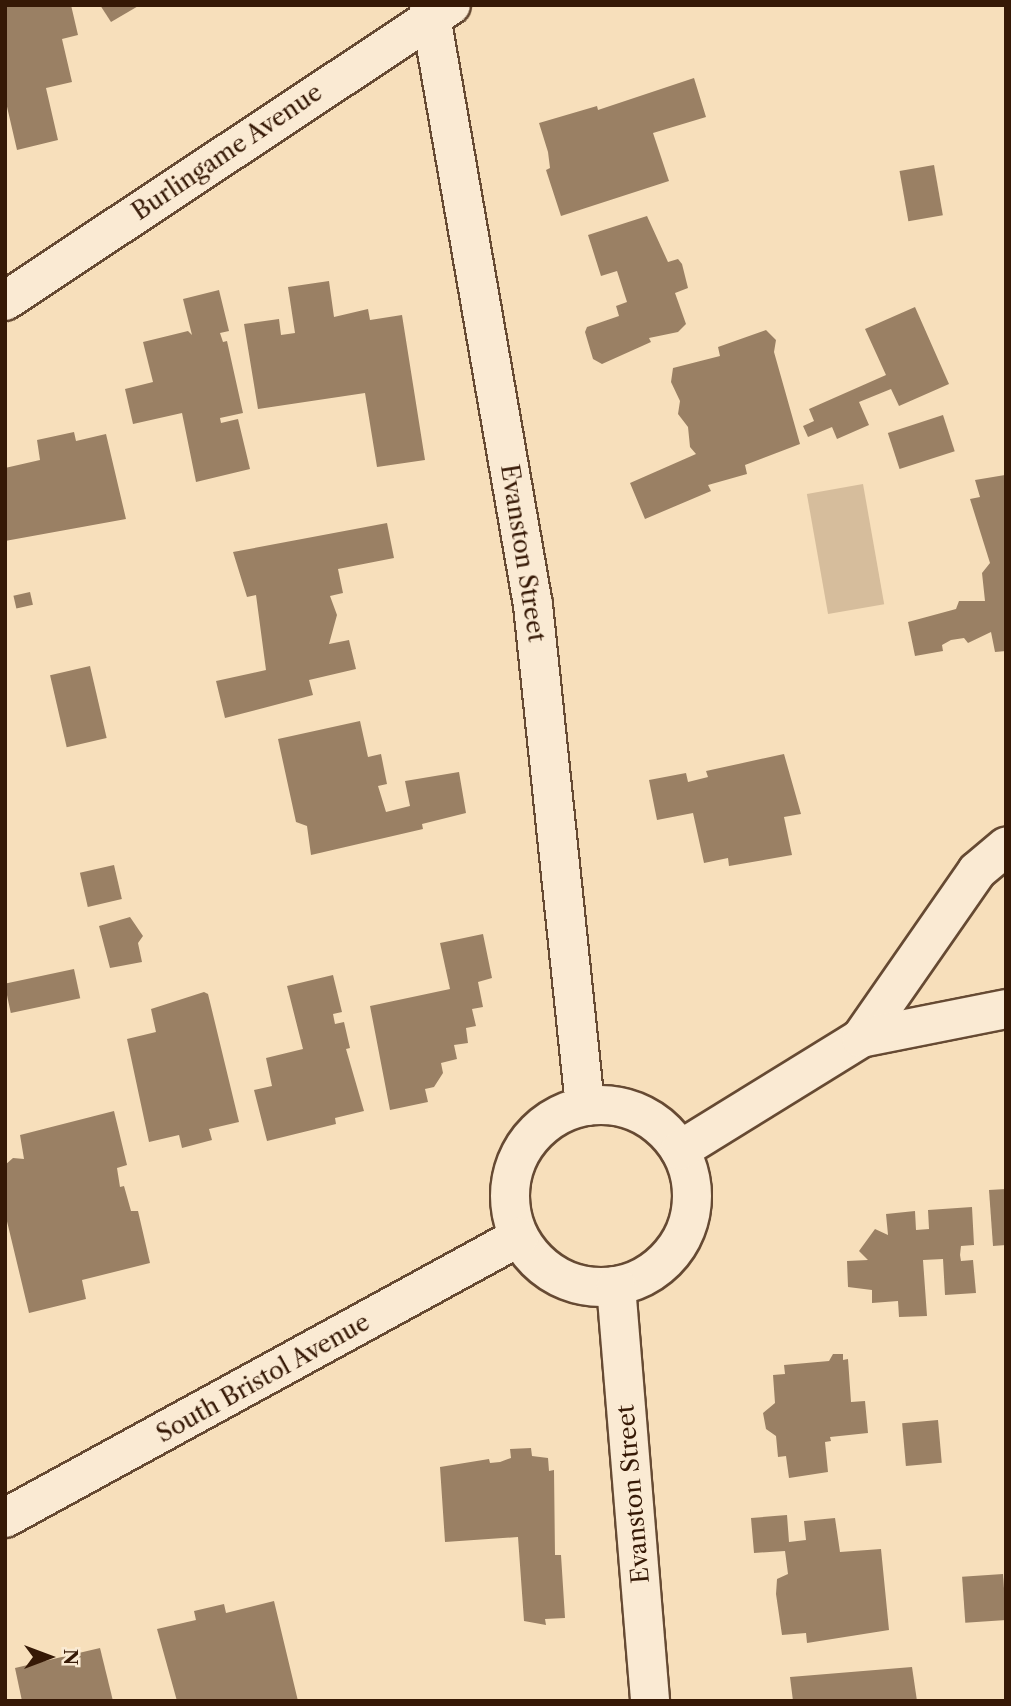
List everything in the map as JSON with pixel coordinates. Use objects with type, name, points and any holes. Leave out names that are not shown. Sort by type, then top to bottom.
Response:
[{"type":"street","name":"Burlingame Avenue","points":[[5,302],[437,8]]},
{"type":"street","name":"Evanston Street","points":[[437,8],[533,605],[585,1106]]},
{"type":"street","points":[[861,1038],[977,871],[1006,847]]},
{"type":"street","points":[[680,1150],[861,1038],[1006,1009]]},
{"type":"street","points":[[613,1105],[640,1113],[663,1129],[680,1150],[690,1178],[691,1207],[683,1235],[667,1259],[644,1277],[616,1286],[588,1287],[559,1278],[536,1261],[519,1237],[511,1210],[511,1182],[519,1155],[536,1132],[558,1115],[585,1106],[613,1105]]},
{"type":"street","name":"South Bristol Avenue","points":[[5,1518],[519,1237]]},
{"type":"street","name":"Evanston Street","points":[[616,1286],[650,1701]]},
{"type":"shaded area","points":[[863,484],[884,604],[828,614],[807,494]]},
{"type":"building","points":[[5,5],[71,5],[78,35],[62,39],[72,82],[46,88],[58,140],[17,150],[5,98]]},
{"type":"building","points":[[100,5],[140,5],[111,22]]},
{"type":"building","points":[[694,78],[706,117],[653,133],[669,181],[561,216],[546,170],[550,168],[548,152],[539,123],[597,106],[598,110]]},
{"type":"building","points":[[934,165],[943,215],[908,221],[900,171]]},
{"type":"building","points":[[647,216],[668,262],[678,259],[682,264],[688,288],[675,293],[686,324],[678,332],[649,338],[651,342],[602,364],[593,359],[585,332],[587,327],[619,316],[616,306],[627,302],[617,271],[601,276],[588,235]]},
{"type":"building","points":[[329,281],[334,317],[368,309],[370,320],[402,315],[425,460],[377,467],[365,393],[258,409],[244,324],[279,319],[281,335],[295,333],[288,287]]},
{"type":"building","points":[[219,290],[229,331],[220,333],[223,342],[227,341],[243,413],[220,418],[221,423],[238,419],[250,469],[196,482],[182,413],[133,424],[125,389],[153,382],[143,342],[188,331],[192,335],[183,299]]},
{"type":"building","points":[[915,307],[949,384],[899,406],[891,389],[859,402],[869,425],[837,439],[832,427],[808,437],[803,426],[814,421],[809,409],[886,375],[865,329]]},
{"type":"building","points":[[766,330],[776,340],[774,352],[800,444],[745,465],[747,474],[708,485],[711,491],[645,519],[630,483],[696,454],[690,447],[688,427],[678,414],[680,401],[671,382],[673,368],[720,356],[718,347]]},
{"type":"building","points":[[943,415],[955,451],[900,469],[888,433]]},
{"type":"building","points":[[74,432],[76,441],[106,434],[126,519],[5,541],[5,468],[40,460],[37,440]]},
{"type":"building","points":[[1005,475],[1006,651],[995,652],[991,632],[968,643],[964,638],[951,640],[942,645],[943,651],[915,656],[908,622],[956,609],[959,601],[985,601],[982,573],[990,563],[970,499],[980,497],[975,480]]},
{"type":"building","points":[[387,523],[394,558],[338,569],[343,593],[330,596],[337,615],[329,644],[349,640],[356,669],[309,680],[313,695],[225,718],[216,681],[266,670],[256,595],[247,597],[233,552]]},
{"type":"building","points":[[30,592],[33,605],[16,608],[13,596]]},
{"type":"building","points":[[90,666],[107,738],[67,747],[50,675]]},
{"type":"building","points":[[360,721],[368,757],[381,754],[387,784],[378,786],[386,812],[410,806],[405,781],[459,772],[466,813],[422,824],[423,829],[311,855],[307,826],[296,822],[278,739]]},
{"type":"building","points":[[784,754],[801,814],[784,817],[792,855],[729,866],[728,858],[704,863],[693,813],[657,820],[649,780],[686,773],[688,782],[708,777],[706,771]]},
{"type":"building","points":[[114,865],[122,899],[88,907],[80,873]]},
{"type":"building","points":[[130,917],[143,936],[138,943],[142,962],[110,968],[99,926]]},
{"type":"building","points":[[483,934],[492,978],[478,982],[483,1007],[472,1009],[476,1026],[466,1028],[468,1043],[454,1045],[457,1059],[441,1063],[443,1073],[434,1087],[425,1089],[428,1102],[390,1110],[370,1006],[450,989],[440,943]]},
{"type":"building","points":[[74,969],[80,998],[11,1013],[5,984]]},
{"type":"building","points":[[333,975],[342,1012],[333,1014],[335,1024],[344,1022],[350,1048],[346,1049],[364,1111],[335,1118],[336,1124],[267,1141],[254,1090],[272,1086],[266,1058],[303,1049],[287,986]]},
{"type":"building","points":[[204,992],[208,994],[239,1122],[209,1129],[212,1140],[182,1148],[179,1135],[149,1142],[127,1039],[156,1032],[151,1009]]},
{"type":"building","points":[[114,1111],[127,1165],[117,1168],[120,1187],[124,1186],[131,1211],[138,1211],[150,1263],[82,1280],[86,1299],[29,1313],[5,1213],[5,1165],[13,1158],[24,1159],[20,1135]]},
{"type":"building","points":[[1006,1189],[1006,1245],[993,1246],[989,1190]]},
{"type":"building","points":[[972,1207],[974,1245],[961,1246],[960,1255],[961,1261],[973,1260],[976,1293],[945,1295],[943,1259],[923,1260],[927,1316],[899,1317],[898,1301],[872,1303],[872,1290],[848,1287],[847,1261],[868,1260],[859,1251],[875,1229],[888,1235],[886,1214],[915,1211],[916,1230],[929,1229],[928,1210]]},
{"type":"building","points":[[833,1354],[843,1354],[843,1360],[848,1359],[851,1402],[865,1401],[868,1433],[830,1437],[831,1441],[825,1442],[828,1472],[789,1478],[786,1456],[778,1457],[776,1436],[766,1429],[763,1413],[775,1403],[773,1375],[785,1374],[784,1365],[829,1361]]},
{"type":"building","points":[[938,1420],[942,1463],[906,1466],[902,1423]]},
{"type":"building","points":[[531,1448],[532,1456],[548,1458],[549,1471],[554,1470],[555,1555],[561,1555],[565,1618],[545,1619],[546,1625],[524,1621],[518,1537],[445,1542],[440,1467],[489,1459],[490,1463],[500,1462],[511,1458],[510,1449]]},
{"type":"building","points":[[787,1515],[789,1542],[806,1540],[804,1521],[835,1518],[840,1552],[881,1549],[889,1630],[807,1643],[806,1633],[782,1635],[776,1594],[777,1579],[788,1574],[785,1551],[754,1553],[751,1518]]},
{"type":"building","points":[[1003,1574],[1006,1620],[965,1623],[962,1577]]},
{"type":"building","points":[[274,1601],[298,1701],[177,1701],[157,1629],[196,1620],[194,1611],[224,1604],[226,1613]]},
{"type":"building","points":[[100,1648],[113,1701],[22,1701],[15,1668]]},
{"type":"building","points":[[912,1667],[917,1701],[793,1701],[790,1677]]}]
